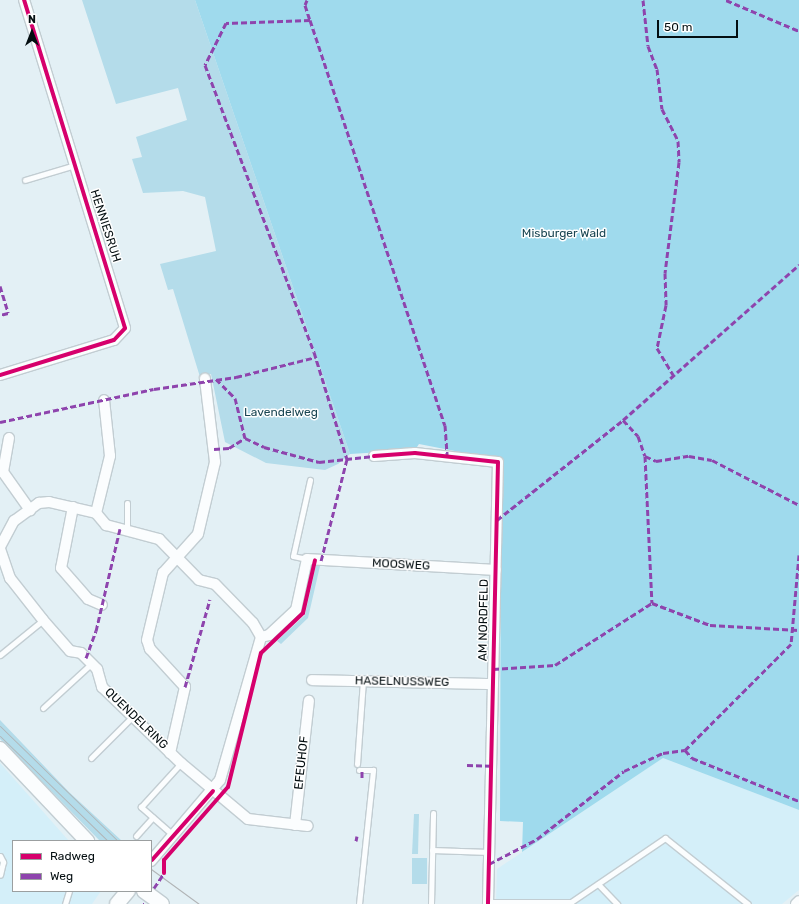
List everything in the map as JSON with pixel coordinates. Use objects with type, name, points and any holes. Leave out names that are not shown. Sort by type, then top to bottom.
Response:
[{"type":"main road","points":[[0,749],[86,840]]},
{"type":"main road","points":[[117,904],[127,892]]},
{"type":"main road","points":[[145,892],[162,904]]},
{"type":"street","name":"HENNIESRUH","points":[[0,375],[114,340],[125,328],[75,165],[74,149],[24,0]]},
{"type":"street","points":[[170,753],[185,687],[150,649],[147,640],[163,573],[198,534],[215,462],[206,380]]},
{"type":"street","points":[[96,514],[110,456],[104,400]]},
{"type":"street","points":[[9,438],[3,472],[30,510]]},
{"type":"street","name":"AM NORDFELD","points":[[374,456],[415,453],[498,462],[488,903]]},
{"type":"street","points":[[92,663],[82,653],[70,651],[43,620],[1,566],[0,548],[10,526],[30,510],[44,502],[73,507],[96,514],[106,525],[159,539],[199,580],[215,584],[253,623],[261,637]]},
{"type":"street","points":[[73,507],[61,568],[88,599],[102,605]]},
{"type":"street","points":[[152,860],[212,791],[227,765],[256,646],[261,637],[269,635],[296,610],[307,559]]},
{"type":"street","name":"MOOSWEG","points":[[307,559],[496,570]]},
{"type":"street","name":"QUENDELRING","points":[[92,663],[102,687],[170,753],[212,791]]},
{"type":"street","name":"HASELNUSSWEG","points":[[312,680],[492,684]]},
{"type":"street","name":"EFEUHOF","points":[[295,825],[309,701]]},
{"type":"street","points":[[212,791],[248,820],[308,826]]},
{"type":"street","points":[[796,904],[799,901]]},
{"type":"lane","points":[[25,180],[75,165]]},
{"type":"lane","points":[[307,559],[293,556],[310,480]]},
{"type":"lane","points":[[127,503],[127,531]]},
{"type":"lane","points":[[0,655],[43,620]]},
{"type":"lane","points":[[43,708],[92,663]]},
{"type":"lane","points":[[357,764],[363,681]]},
{"type":"lane","points":[[91,758],[132,717]]},
{"type":"lane","points":[[173,835],[141,807],[182,763]]},
{"type":"lane","points":[[359,770],[373,770],[359,904]]},
{"type":"lane","points":[[431,904],[433,813]]},
{"type":"lane","points":[[136,836],[153,817]]},
{"type":"lane","points":[[488,903],[571,902],[665,838],[748,904]]},
{"type":"lane","points":[[432,850],[489,852]]},
{"type":"lane","points":[[0,856],[3,862],[0,874]]},
{"type":"lane","points":[[598,884],[617,904]]},
{"type":"lane","points":[[65,904],[69,892]]},
{"type":"shaded area","points":[[663,758],[799,810],[799,890],[782,904],[496,904],[497,869]]},
{"type":"shaded area","points":[[0,763],[68,840],[12,840],[12,892],[100,892],[92,904],[0,904]]},
{"type":"green space","name":"Lavendelweg","points":[[82,0],[195,0],[350,454],[338,464],[325,470],[266,463],[225,442],[211,374],[200,377],[173,289],[168,290],[160,264],[216,251],[205,197],[183,191],[143,193],[132,159],[142,157],[136,137],[187,120],[178,88],[116,104]]},
{"type":"green space","name":"Misburger Wald","points":[[195,0],[799,0],[799,810],[663,758],[522,852],[523,822],[500,821],[501,460],[419,444],[415,450],[350,454]]},
{"type":"green space","points":[[316,565],[320,566],[308,618],[281,644],[277,641],[305,615]]},
{"type":"green space","points":[[0,720],[69,792],[121,840],[99,840],[0,739]]},
{"type":"green space","points":[[414,814],[419,814],[418,854],[412,854]]},
{"type":"green space","points":[[412,858],[427,858],[427,884],[412,884]]},
{"type":"tram line","points":[[0,726],[117,840]]},
{"type":"tram line","points":[[0,736],[107,840]]},
{"type":"tram line","points":[[152,870],[199,904]]},
{"type":"marked path","points":[[307,0],[305,5],[310,20],[226,23],[205,65],[314,352],[347,459],[321,561]]},
{"type":"marked path","points":[[643,0],[648,46],[657,69],[662,109],[678,141],[679,162],[665,273],[666,305],[657,348],[673,375]]},
{"type":"marked path","points":[[726,0],[799,31]]},
{"type":"marked path","points":[[310,20],[445,425],[447,456]]},
{"type":"marked path","points":[[497,520],[623,420],[799,265]]},
{"type":"marked path","points":[[0,286],[8,313],[0,315]]},
{"type":"marked path","points":[[0,422],[154,389],[236,377],[316,357]]},
{"type":"marked path","points":[[216,379],[235,398],[245,438]]},
{"type":"marked path","points":[[623,420],[638,436],[645,456],[656,461],[689,456],[712,460],[799,505]]},
{"type":"marked path","points":[[214,449],[229,448],[245,438],[264,447],[319,462],[374,456]]},
{"type":"marked path","points":[[645,456],[652,603],[710,625],[799,630]]},
{"type":"marked path","points":[[86,658],[96,631],[120,529]]},
{"type":"marked path","points":[[799,555],[791,644],[685,750],[692,758],[799,801]]},
{"type":"marked path","points":[[185,687],[210,599]]},
{"type":"marked path","points":[[493,669],[555,665],[652,603]]},
{"type":"marked path","points":[[489,864],[537,839],[624,771],[663,753],[685,750]]},
{"type":"marked path","points":[[467,765],[491,766]]},
{"type":"marked path","points":[[362,770],[362,778]]},
{"type":"marked path","points":[[356,841],[357,836]]},
{"type":"marked path","points":[[154,888],[164,873]]},
{"type":"cycle path","points":[[0,375],[114,340],[125,328],[24,0]]},
{"type":"cycle path","points":[[374,456],[415,453],[498,462],[488,904]]},
{"type":"cycle path","points":[[164,873],[164,860],[228,787],[261,653],[303,613],[315,560]]},
{"type":"cycle path","points":[[152,860],[213,791]]}]
